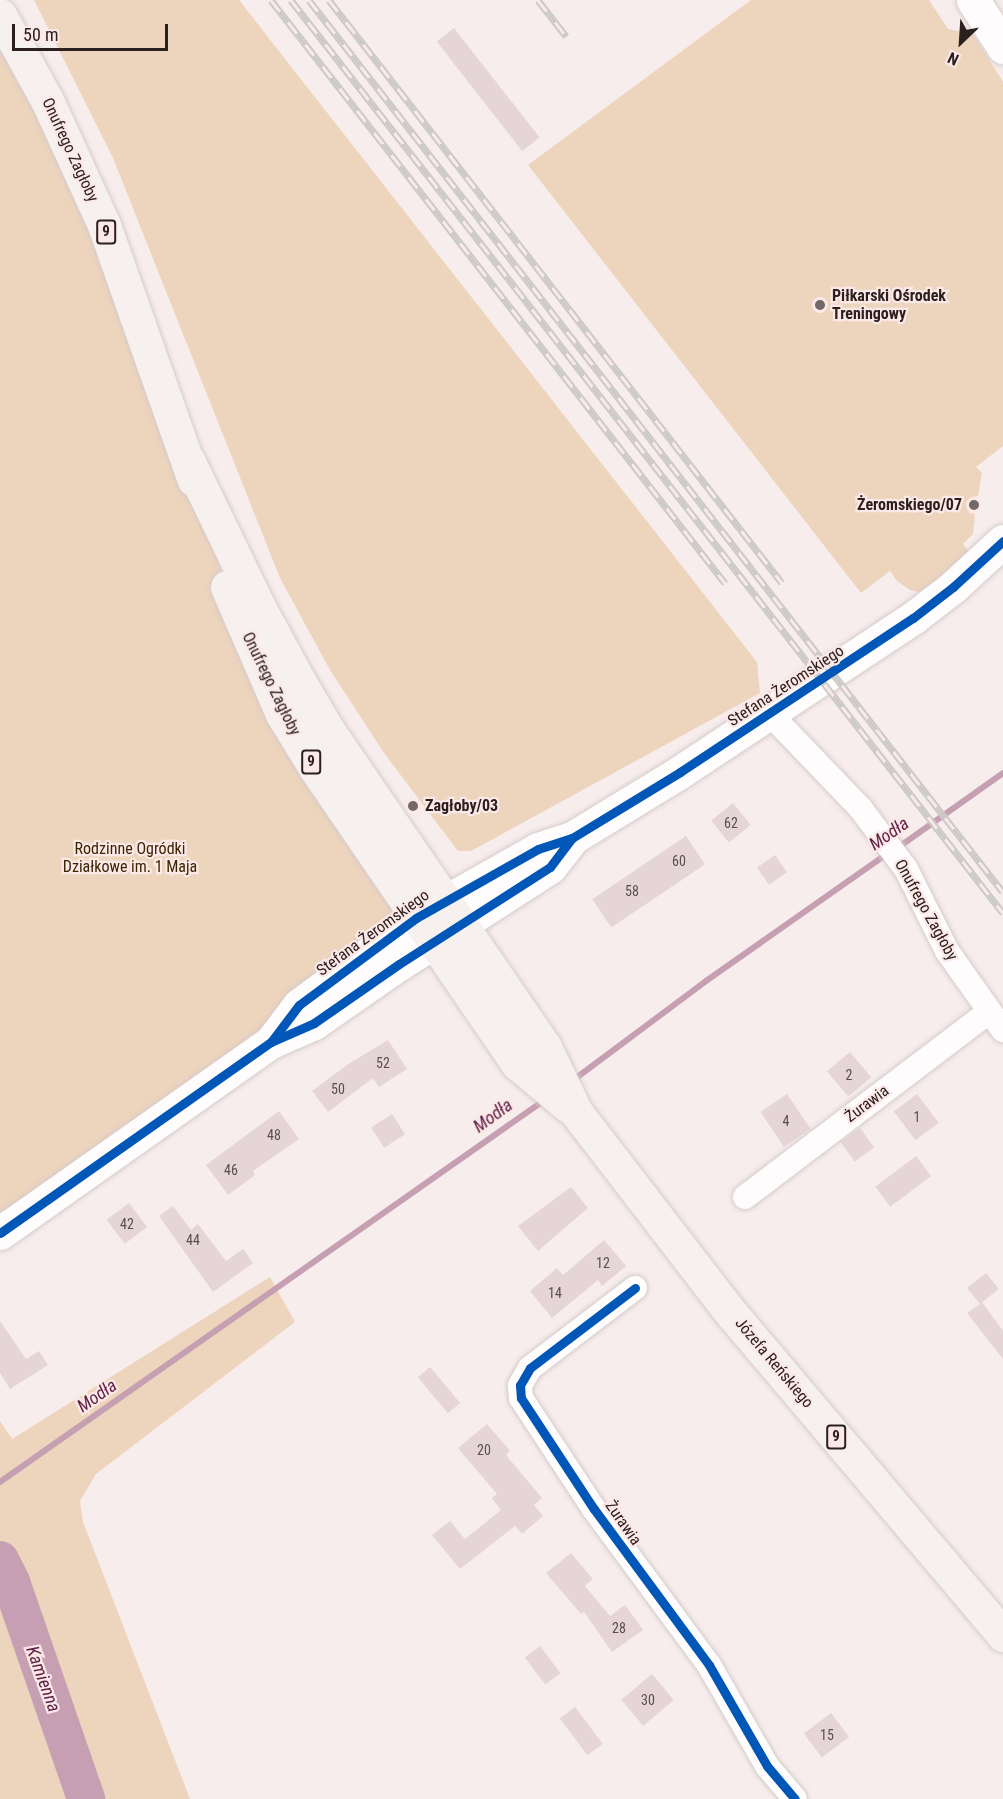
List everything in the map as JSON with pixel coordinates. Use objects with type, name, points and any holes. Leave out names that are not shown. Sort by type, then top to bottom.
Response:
[{"type":"main road","name":"Onufrego Zagłoby","points":[[0,15],[47,100],[104,225],[188,460],[213,549],[229,594],[282,714],[424,930]]},
{"type":"main road","name":"Onufrego Zagłoby","points":[[188,460],[258,605],[297,677],[328,730],[452,913]]},
{"type":"main road","name":"Józefa Reńskiego","points":[[452,913],[545,1047],[576,1112],[731,1313],[1003,1635]]},
{"type":"main road","name":"Józefa Reńskiego","points":[[424,930],[518,1064],[576,1112]]},
{"type":"street","points":[[973,0],[1003,47]]},
{"type":"street","name":"Stefana Żeromskiego","points":[[0,1233],[271,1042],[299,1005],[452,913],[550,867],[572,838],[770,714],[913,618],[953,587],[1003,541]]},
{"type":"street","name":"Onufrego Zagłoby","points":[[770,714],[861,809],[906,869],[947,951],[996,1021]]},
{"type":"street","name":"Żurawia","points":[[745,1197],[996,1021]]},
{"type":"street","name":"Żurawia","points":[[634,1288],[530,1368],[520,1385],[521,1398],[594,1509],[709,1665],[767,1766],[795,1799]]},
{"type":"green space","points":[[34,0],[239,0],[757,662],[760,693],[471,851],[458,851],[384,753],[330,670],[280,578],[113,158]]},
{"type":"green space","name":"Piłkarski Ośrodek Treningowy","points":[[751,0],[929,0],[948,29],[973,34],[1003,82],[1003,446],[976,467],[982,473],[978,496],[972,497],[969,513],[975,514],[973,534],[963,544],[970,553],[931,586],[918,592],[910,590],[897,581],[890,571],[861,593],[528,165]]},
{"type":"green space","name":"Rodzinne Ogródki Działkowe im. 1 Maja","points":[[0,15],[104,225],[229,594],[416,918],[37,1192],[0,1212]]},
{"type":"green space","points":[[270,1277],[295,1322],[96,1474],[80,1501],[83,1522],[190,1799],[0,1799],[0,1421],[12,1439]]},
{"type":"building","points":[[454,28],[540,138],[522,151],[437,42]]},
{"type":"building","points":[[733,803],[751,825],[729,842],[711,821]]},
{"type":"building","points":[[686,836],[705,864],[611,927],[592,899]]},
{"type":"building","points":[[775,855],[787,872],[769,885],[757,868]]},
{"type":"building","points":[[388,1040],[407,1069],[379,1087],[373,1078],[328,1112],[312,1091],[347,1065]]},
{"type":"building","points":[[850,1052],[871,1077],[848,1097],[827,1071]]},
{"type":"building","points":[[787,1094],[810,1129],[784,1147],[760,1112]]},
{"type":"building","points":[[917,1094],[939,1123],[916,1140],[894,1111]]},
{"type":"building","points":[[279,1111],[299,1139],[253,1171],[255,1175],[228,1195],[206,1165]]},
{"type":"building","points":[[392,1114],[405,1134],[384,1148],[371,1128]]},
{"type":"building","points":[[860,1128],[874,1147],[855,1162],[841,1142]]},
{"type":"building","points":[[916,1156],[931,1176],[890,1207],[875,1187]]},
{"type":"building","points":[[571,1187],[588,1208],[538,1251],[518,1226]]},
{"type":"building","points":[[129,1203],[147,1227],[125,1244],[107,1220]]},
{"type":"building","points":[[173,1206],[191,1230],[198,1224],[226,1261],[243,1249],[253,1263],[213,1292],[159,1216]]},
{"type":"building","points":[[604,1240],[626,1266],[602,1286],[598,1280],[552,1318],[530,1291],[557,1268],[563,1275]]},
{"type":"building","points":[[986,1273],[999,1289],[982,1302],[1003,1331],[1003,1359],[967,1313],[980,1304],[967,1288]]},
{"type":"building","points":[[0,1321],[26,1359],[39,1351],[48,1365],[10,1389],[0,1373]]},
{"type":"building","points":[[430,1367],[460,1403],[448,1413],[418,1377]]},
{"type":"building","points":[[487,1424],[510,1451],[506,1455],[542,1498],[534,1505],[543,1516],[522,1534],[515,1526],[460,1569],[432,1535],[450,1521],[465,1539],[501,1510],[492,1498],[497,1494],[458,1448]]},
{"type":"building","points":[[571,1553],[593,1579],[585,1586],[610,1616],[625,1605],[643,1630],[612,1652],[584,1612],[581,1614],[546,1573]]},
{"type":"building","points":[[540,1646],[560,1673],[545,1685],[525,1657]]},
{"type":"building","points":[[652,1674],[674,1700],[643,1726],[621,1700]]},
{"type":"building","points":[[575,1707],[603,1744],[588,1755],[560,1718]]},
{"type":"building","points":[[831,1713],[849,1737],[822,1757],[804,1733]]},
{"type":"waterway","name":"Modła","points":[[896,849],[1003,773]]},
{"type":"waterway","name":"Modła","points":[[572,1081],[706,981],[887,854]]},
{"type":"waterway","name":"Modła","points":[[0,1482],[546,1099]]},
{"type":"waterway","name":"Kamienna","points":[[0,1560],[11,1582],[86,1799]]},
{"type":"railway","points":[[271,0],[725,583]]},
{"type":"railway","points":[[291,0],[1003,913]]},
{"type":"railway","points":[[309,0],[1003,892]]},
{"type":"railway","points":[[329,0],[782,583]]},
{"type":"railway","points":[[538,0],[566,36]]},
{"type":"cycle path","points":[[271,1042],[299,1005],[416,918],[538,849],[572,838],[680,772],[913,618],[953,587],[1003,541]]},
{"type":"cycle path","points":[[0,1233],[271,1042],[314,1023],[399,964],[550,867],[572,838]]},
{"type":"cycle path","points":[[635,1288],[530,1368],[520,1385],[521,1398],[594,1509],[709,1665],[767,1766],[795,1799]]},
{"type":"place","name":"Piłkarski Ośrodek Treningowy","points":[[820,305]]},
{"type":"place","name":"Żeromskiego/07","points":[[974,505]]},
{"type":"place","name":"Zagłoby/03","points":[[413,806]]}]
